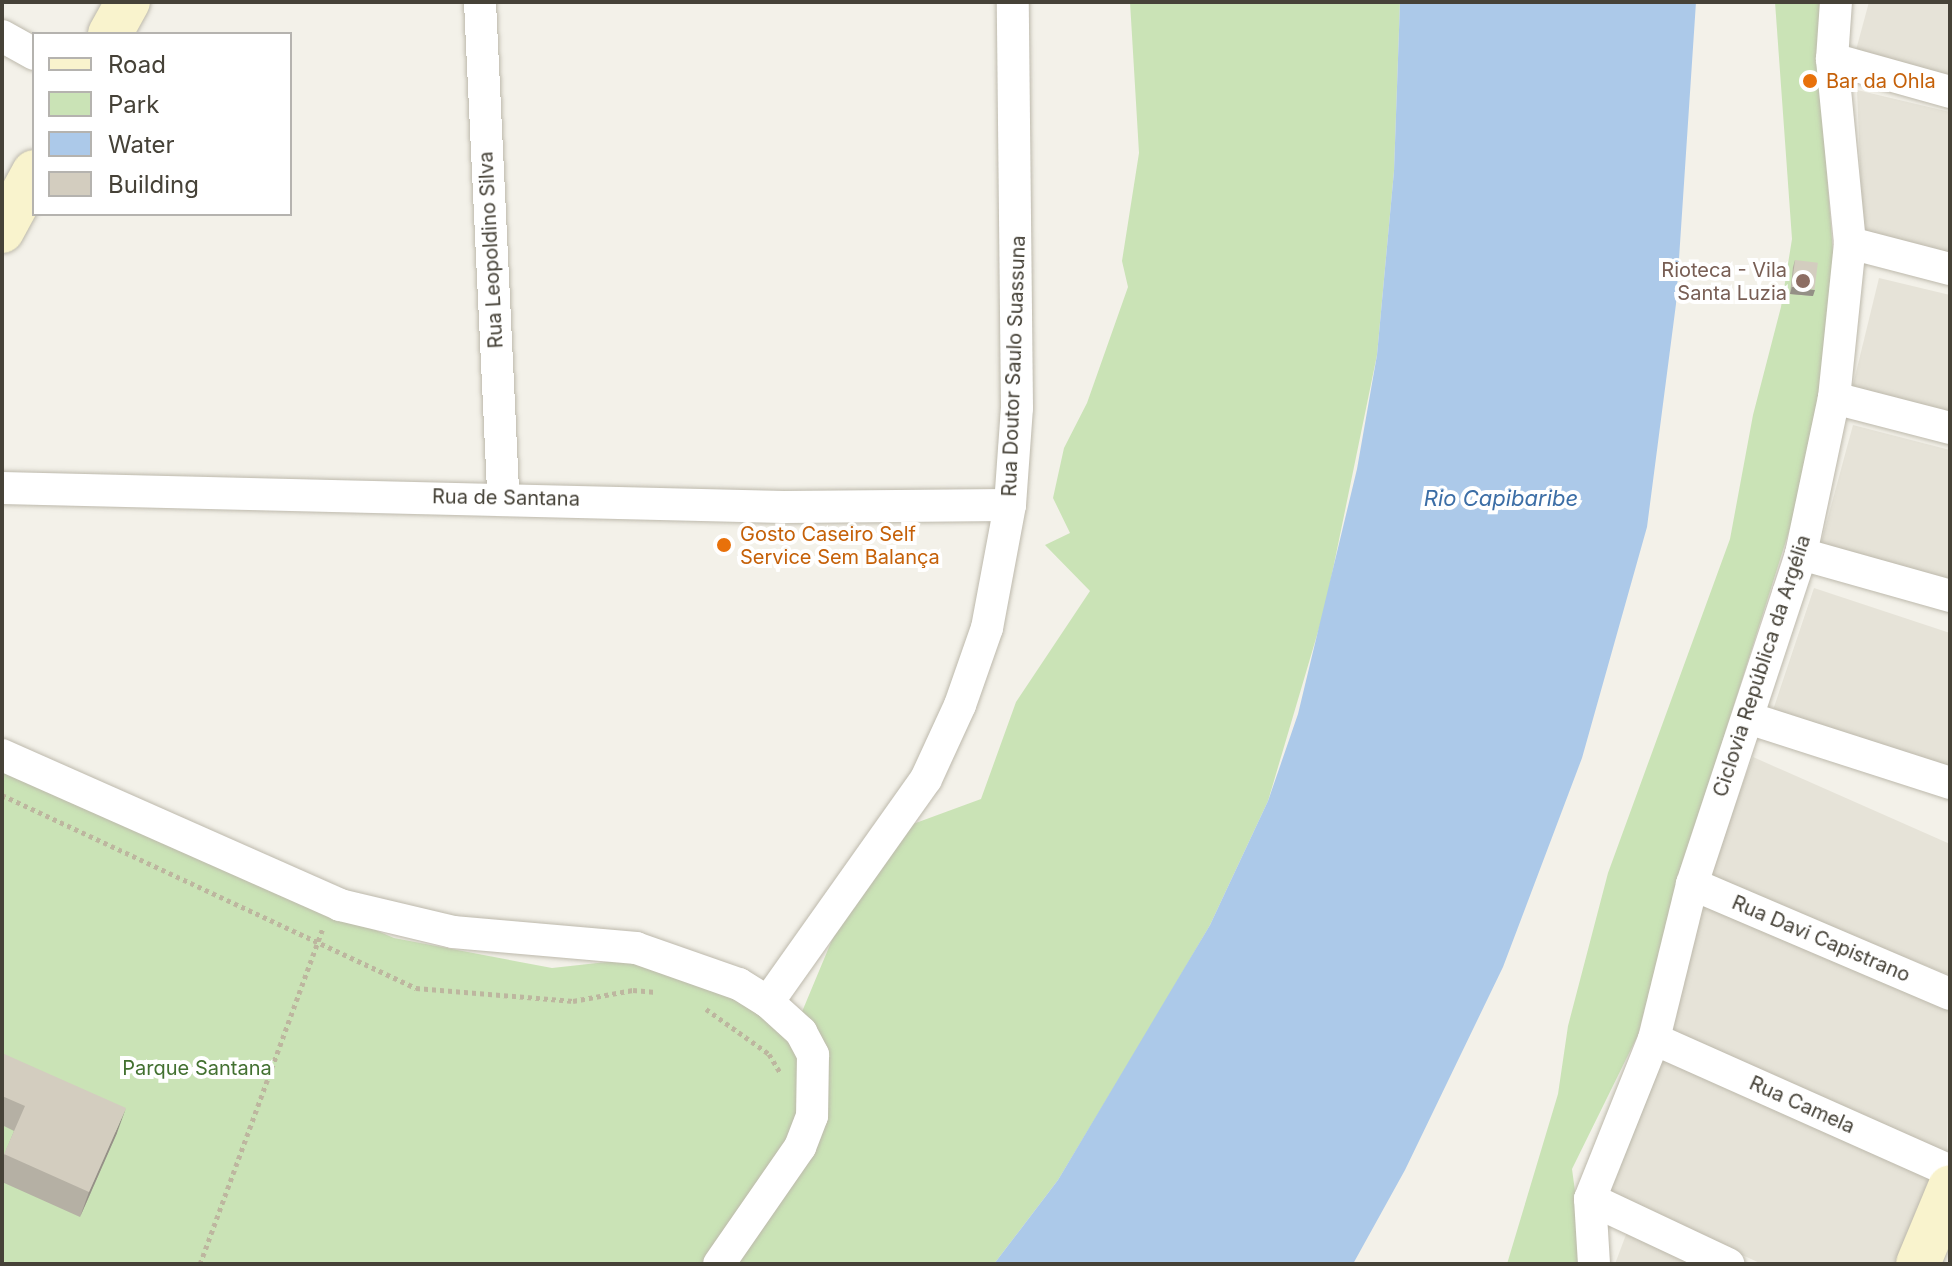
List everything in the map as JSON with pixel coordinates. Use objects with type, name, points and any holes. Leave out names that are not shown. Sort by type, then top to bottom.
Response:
[{"type":"street","points":[[111,32],[128,2]]},
{"type":"street","name":"Rua Leopoldino Silva","points":[[480,2],[503,498]]},
{"type":"street","name":"Rua Doutor Saulo Suassuna","points":[[768,1002],[926,779],[960,705],[987,628],[1010,505],[1019,256],[1013,2]]},
{"type":"street","name":"Ciclovia República da Argélia","points":[[1594,1264],[1590,1199],[1654,1039],[1692,884],[1801,554],[1834,398],[1850,243],[1832,59],[1836,2]]},
{"type":"street","points":[[2,36],[32,53]]},
{"type":"street","points":[[1832,59],[1950,92]]},
{"type":"street","points":[[2,231],[32,176]]},
{"type":"street","points":[[1850,243],[1950,269]]},
{"type":"street","points":[[1834,398],[1950,428]]},
{"type":"street","name":"Rua de Santana","points":[[2,488],[784,507],[1010,505]]},
{"type":"street","points":[[1801,554],[1950,596]]},
{"type":"street","points":[[1748,718],[1950,783]]},
{"type":"street","points":[[2,755],[340,905],[453,932],[636,948],[739,984],[768,1002],[801,1032],[813,1055],[812,1116],[800,1147],[719,1264]]},
{"type":"street","name":"Rua Davi Capistrano","points":[[1692,884],[1950,994]]},
{"type":"street","name":"Rua Camela","points":[[1654,1039],[1950,1171]]},
{"type":"street","points":[[1918,1264],[1950,1187]]},
{"type":"street","points":[[1590,1199],[1728,1264]]},
{"type":"path","points":[[2,795],[416,988],[573,1001],[633,990],[671,993]]},
{"type":"path","points":[[200,1264],[325,923]]},
{"type":"path","points":[[694,1002],[769,1054],[786,1081]]},
{"type":"path","points":[[132,1264],[184,1264]]},
{"type":"shaded area","points":[[1869,2],[1950,2],[1950,75],[1856,50]]},
{"type":"shaded area","points":[[1857,90],[1950,112],[1950,257],[1863,235]]},
{"type":"shaded area","points":[[1879,278],[1950,295],[1950,412],[1852,389]]},
{"type":"shaded area","points":[[1853,425],[1950,450],[1950,582],[1820,547]]},
{"type":"shaded area","points":[[1814,588],[1950,633],[1950,768],[1773,710]]},
{"type":"shaded area","points":[[1753,757],[1950,844],[1950,975],[1705,879]]},
{"type":"shaded area","points":[[1700,902],[1950,1008],[1947,1156],[1666,1034]]},
{"type":"shaded area","points":[[1661,1056],[1938,1182],[1900,1264],[1762,1264],[1599,1190]]},
{"type":"shaded area","points":[[1627,1232],[1695,1264],[1615,1264]]},
{"type":"green space","name":"Parque Santana","points":[[1130,2],[1400,2],[1394,171],[1377,355],[1325,608],[1268,801],[1210,925],[1155,1019],[1058,1180],[994,1264],[2,1264],[2,770],[394,938],[552,968],[652,957],[799,1019],[852,892],[864,842],[981,799],[1016,702],[1090,591],[1045,545],[1070,533],[1053,498],[1064,448],[1087,403],[1128,287],[1122,261],[1139,153]]},
{"type":"green space","points":[[1775,2],[1822,2],[1824,134],[1839,332],[1822,427],[1677,885],[1638,1035],[1572,1169],[1585,1264],[1507,1264],[1558,1094],[1568,1026],[1608,873],[1730,539],[1753,415],[1781,307],[1792,239]]},
{"type":"water","name":"Rio Capibaribe","points":[[1400,2],[1696,2],[1676,304],[1647,527],[1582,758],[1503,967],[1405,1170],[1353,1264],[994,1264],[1058,1180],[1210,925],[1268,801],[1298,714],[1357,469],[1377,355],[1394,171]]},
{"type":"building","name":"Rioteca - Vila Santa Luzia","points":[[1795,260],[1818,263],[1815,290],[1792,287]]},
{"type":"building","points":[[2,1053],[126,1108],[89,1192],[4,1154],[25,1106],[2,1096]]},
{"type":"place","name":"Bar da Ohla","points":[[1810,81]]},
{"type":"place","name":"Rioteca - Vila Santa Luzia","points":[[1803,281]]},
{"type":"place","name":"Gosto Caseiro Self Service Sem Balança","points":[[724,545]]}]
